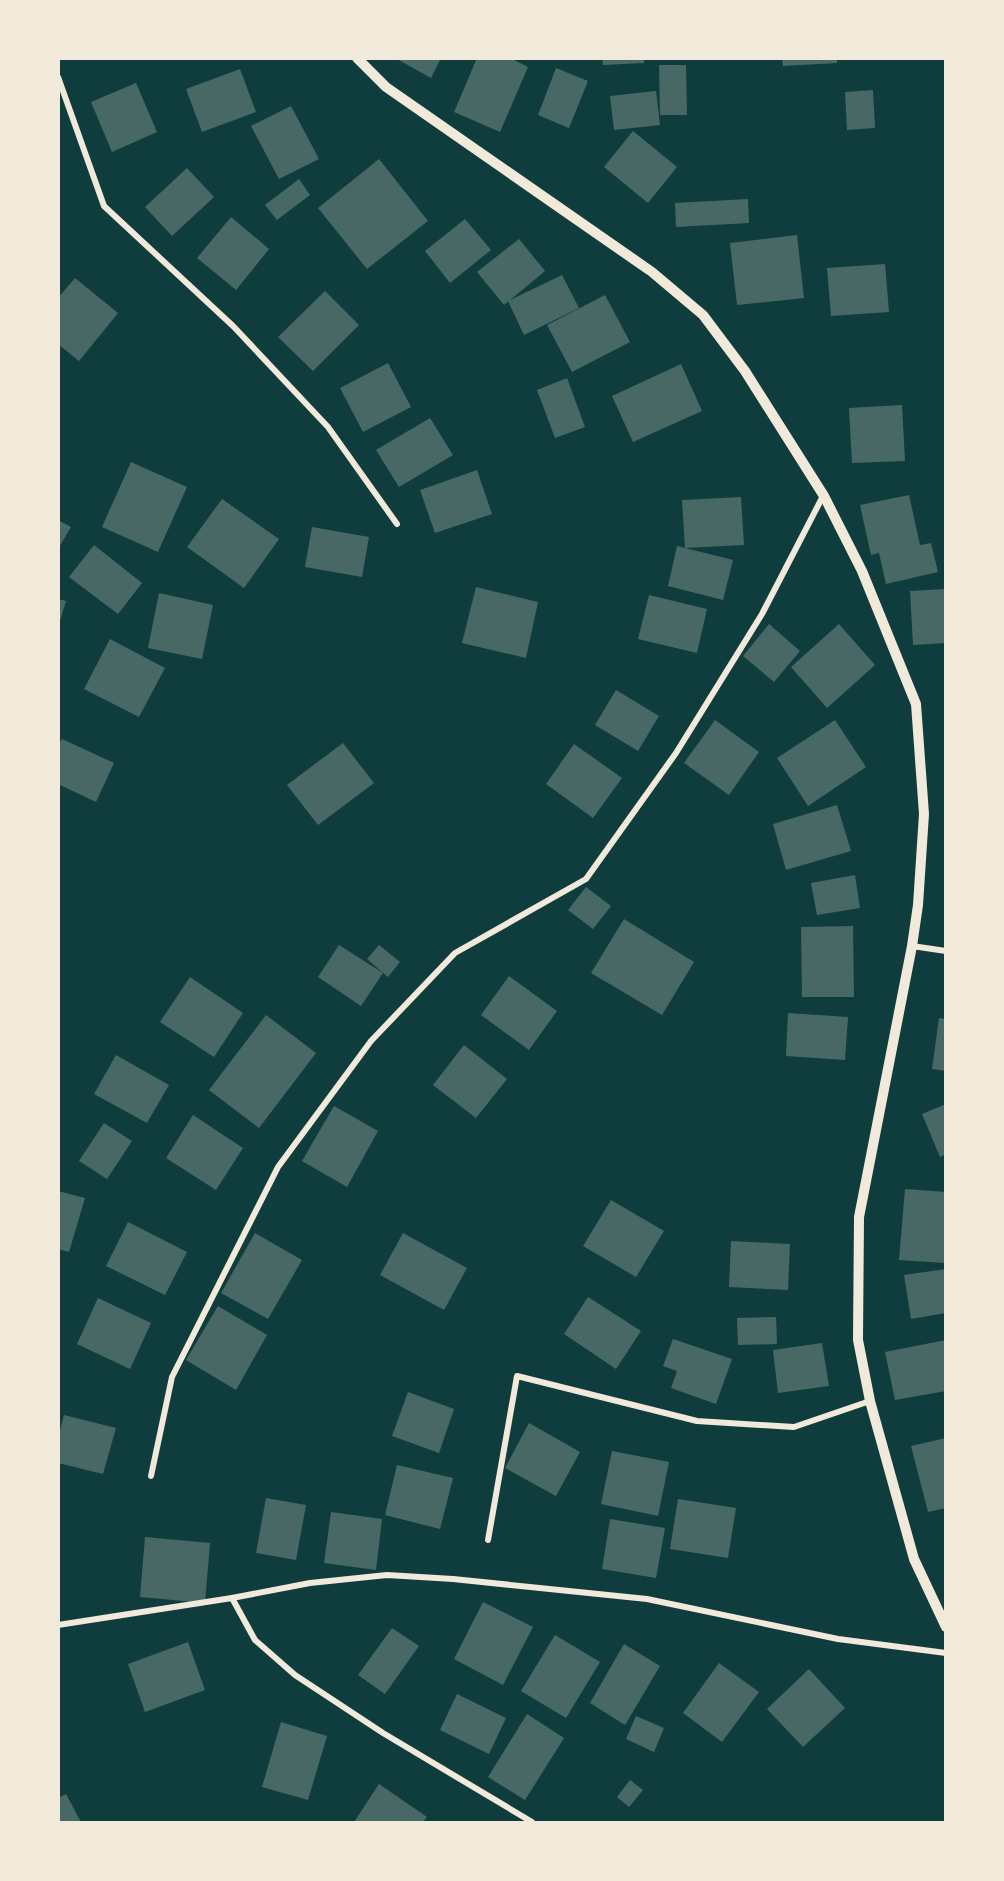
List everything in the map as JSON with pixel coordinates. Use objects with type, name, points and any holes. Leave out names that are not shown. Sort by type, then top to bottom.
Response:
[{"type":"street","points":[[357,58],[386,87],[652,272],[703,315],[745,371],[824,496],[862,571],[916,704],[924,814],[918,904],[912,946],[859,1217],[858,1340],[870,1401],[914,1559],[945,1627]]},
{"type":"street","points":[[58,77],[104,206],[233,326],[328,427],[397,524]]},
{"type":"street","points":[[151,1476],[172,1377],[278,1167],[371,1041],[455,953],[586,879],[676,753],[744,644],[824,496]]},
{"type":"street","points":[[912,946],[945,951]]},
{"type":"street","points":[[488,1540],[517,1376],[707,1422],[794,1427],[870,1401]]},
{"type":"street","points":[[58,1625],[232,1598],[310,1583],[387,1575],[453,1579],[647,1599],[838,1639],[945,1653]]},
{"type":"street","points":[[232,1598],[255,1640],[295,1675],[383,1732],[532,1822]]},
{"type":"building","points":[[395,58],[441,58],[431,78]]},
{"type":"building","points":[[477,58],[510,58],[528,67],[500,132],[454,112]]},
{"type":"building","points":[[602,58],[644,58],[644,63],[603,65]]},
{"type":"building","points":[[782,58],[837,58],[837,63],[783,66]]},
{"type":"building","points":[[659,65],[686,65],[687,115],[660,115]]},
{"type":"building","points":[[556,68],[588,81],[569,128],[538,115]]},
{"type":"building","points":[[240,69],[256,112],[202,132],[186,89]]},
{"type":"building","points":[[136,83],[157,132],[112,152],[91,102]]},
{"type":"building","points":[[873,90],[875,128],[847,130],[845,92]]},
{"type":"building","points":[[656,91],[660,125],[614,130],[610,96]]},
{"type":"building","points":[[291,106],[319,159],[279,179],[251,126]]},
{"type":"building","points":[[633,131],[677,167],[648,203],[604,167]]},
{"type":"building","points":[[379,159],[428,221],[367,269],[318,208]]},
{"type":"building","points":[[187,168],[214,197],[172,236],[145,207]]},
{"type":"building","points":[[299,179],[310,195],[277,220],[265,205]]},
{"type":"building","points":[[748,199],[749,223],[676,227],[675,203]]},
{"type":"building","points":[[231,217],[269,249],[236,290],[197,258]]},
{"type":"building","points":[[465,219],[491,250],[450,283],[425,251]]},
{"type":"building","points":[[797,235],[804,298],[737,305],[730,243]]},
{"type":"building","points":[[519,239],[545,271],[504,305],[477,272]]},
{"type":"building","points":[[885,264],[889,312],[831,316],[827,268]]},
{"type":"building","points":[[562,275],[579,308],[524,335],[508,301]]},
{"type":"building","points":[[75,278],[118,313],[79,361],[58,344],[58,298]]},
{"type":"building","points":[[325,291],[359,325],[313,371],[278,337]]},
{"type":"building","points":[[605,295],[630,342],[572,372],[547,325]]},
{"type":"building","points":[[388,363],[411,407],[363,432],[340,388]]},
{"type":"building","points":[[681,364],[702,411],[633,442],[612,396]]},
{"type":"building","points":[[567,378],[585,427],[555,438],[537,390]]},
{"type":"building","points":[[902,405],[905,461],[852,463],[849,408]]},
{"type":"building","points":[[430,418],[453,455],[399,487],[376,450]]},
{"type":"building","points":[[131,462],[187,487],[158,552],[102,527]]},
{"type":"building","points":[[477,470],[492,514],[435,533],[420,490]]},
{"type":"building","points":[[909,495],[920,545],[931,543],[938,572],[886,584],[879,553],[871,555],[860,505]]},
{"type":"building","points":[[741,497],[744,545],[685,548],[682,500]]},
{"type":"building","points":[[222,499],[279,539],[244,588],[187,547]]},
{"type":"building","points":[[58,520],[71,527],[58,549]]},
{"type":"building","points":[[312,527],[369,537],[362,577],[305,567]]},
{"type":"building","points":[[94,545],[142,583],[118,614],[69,577]]},
{"type":"building","points":[[677,546],[733,560],[723,600],[668,586]]},
{"type":"building","points":[[476,587],[538,602],[526,658],[462,643]]},
{"type":"building","points":[[946,589],[946,643],[913,645],[910,591]]},
{"type":"building","points":[[159,593],[213,605],[202,659],[148,648]]},
{"type":"building","points":[[649,595],[707,609],[697,653],[638,639]]},
{"type":"building","points":[[58,599],[66,601],[59,624],[58,624]]},
{"type":"building","points":[[769,624],[800,651],[774,682],[743,656]]},
{"type":"building","points":[[839,624],[875,665],[827,708],[791,667]]},
{"type":"building","points":[[110,639],[165,668],[139,717],[84,689]]},
{"type":"building","points":[[616,690],[659,716],[638,751],[595,725]]},
{"type":"building","points":[[715,720],[759,752],[729,795],[684,763]]},
{"type":"building","points":[[835,720],[866,767],[808,806],[777,758]]},
{"type":"building","points":[[62,739],[114,763],[96,802],[58,784],[58,746]]},
{"type":"building","points":[[343,743],[374,783],[318,825],[287,785]]},
{"type":"building","points":[[574,744],[622,778],[593,818],[546,784]]},
{"type":"building","points":[[837,805],[851,851],[786,870],[773,824]]},
{"type":"building","points":[[855,875],[860,908],[817,915],[811,883]]},
{"type":"building","points":[[586,887],[611,906],[593,929],[568,910]]},
{"type":"building","points":[[624,919],[694,962],[662,1015],[591,973]]},
{"type":"building","points":[[853,926],[854,997],[802,997],[801,927]]},
{"type":"building","points":[[339,945],[383,973],[361,1006],[318,977]]},
{"type":"building","points":[[379,945],[400,962],[388,977],[367,959]]},
{"type":"building","points":[[509,976],[557,1011],[529,1050],[481,1015]]},
{"type":"building","points":[[190,977],[243,1013],[214,1057],[160,1022]]},
{"type":"building","points":[[788,1013],[848,1017],[845,1060],[786,1056]]},
{"type":"building","points":[[266,1015],[316,1053],[259,1128],[209,1090]]},
{"type":"building","points":[[939,1018],[946,1019],[946,1071],[932,1069]]},
{"type":"building","points":[[464,1045],[507,1079],[476,1118],[433,1085]]},
{"type":"building","points":[[116,1055],[169,1085],[147,1123],[94,1094]]},
{"type":"building","points":[[946,1104],[946,1154],[940,1157],[922,1114]]},
{"type":"building","points":[[334,1106],[378,1131],[347,1187],[302,1161]]},
{"type":"building","points":[[193,1115],[243,1148],[216,1190],[166,1158]]},
{"type":"building","points":[[104,1123],[132,1141],[107,1179],[79,1161]]},
{"type":"building","points":[[905,1189],[946,1192],[946,1263],[899,1260]]},
{"type":"building","points":[[58,1191],[85,1198],[69,1252],[58,1249]]},
{"type":"building","points":[[611,1200],[664,1231],[636,1277],[583,1246]]},
{"type":"building","points":[[128,1222],[187,1252],[165,1295],[106,1266]]},
{"type":"building","points":[[255,1233],[302,1260],[268,1319],[221,1293]]},
{"type":"building","points":[[403,1233],[467,1268],[444,1310],[380,1275]]},
{"type":"building","points":[[731,1241],[790,1244],[788,1290],[729,1287]]},
{"type":"building","points":[[946,1269],[946,1313],[911,1319],[904,1275]]},
{"type":"building","points":[[588,1297],[641,1331],[616,1369],[564,1334]]},
{"type":"building","points":[[98,1298],[151,1323],[130,1369],[77,1344]]},
{"type":"building","points":[[218,1306],[267,1335],[236,1390],[186,1360]]},
{"type":"building","points":[[776,1317],[777,1344],[738,1345],[737,1318]]},
{"type":"building","points":[[673,1339],[732,1359],[716,1404],[671,1388],[677,1371],[663,1366]]},
{"type":"building","points":[[946,1340],[946,1391],[895,1400],[885,1352]]},
{"type":"building","points":[[822,1343],[829,1386],[778,1393],[773,1350]]},
{"type":"building","points":[[408,1392],[454,1409],[439,1453],[392,1436]]},
{"type":"building","points":[[64,1415],[116,1428],[103,1474],[58,1463],[58,1438]]},
{"type":"building","points":[[529,1423],[580,1452],[556,1496],[505,1468]]},
{"type":"building","points":[[946,1438],[946,1508],[928,1512],[911,1446]]},
{"type":"building","points":[[612,1451],[669,1462],[658,1516],[601,1504]]},
{"type":"building","points":[[397,1465],[453,1478],[440,1529],[385,1515]]},
{"type":"building","points":[[266,1498],[306,1505],[296,1560],[256,1553]]},
{"type":"building","points":[[678,1499],[736,1508],[728,1558],[670,1549]]},
{"type":"building","points":[[331,1512],[382,1519],[376,1570],[324,1563]]},
{"type":"building","points":[[610,1519],[665,1528],[656,1578],[602,1569]]},
{"type":"building","points":[[145,1537],[210,1543],[205,1603],[140,1597]]},
{"type":"building","points":[[483,1602],[533,1627],[503,1685],[454,1659]]},
{"type":"building","points":[[392,1628],[419,1646],[385,1694],[358,1675]]},
{"type":"building","points":[[555,1635],[600,1662],[566,1718],[521,1691]]},
{"type":"building","points":[[188,1642],[205,1690],[145,1712],[128,1664]]},
{"type":"building","points":[[624,1644],[660,1666],[625,1725],[590,1703]]},
{"type":"building","points":[[719,1663],[759,1692],[722,1742],[683,1713]]},
{"type":"building","points":[[809,1669],[845,1708],[803,1747],[767,1709]]},
{"type":"building","points":[[457,1694],[506,1718],[489,1754],[440,1730]]},
{"type":"building","points":[[527,1714],[564,1738],[525,1800],[488,1777]]},
{"type":"building","points":[[636,1716],[664,1728],[654,1752],[626,1739]]},
{"type":"building","points":[[281,1722],[327,1736],[308,1800],[262,1787]]},
{"type":"building","points":[[630,1780],[643,1790],[629,1807],[617,1797]]},
{"type":"building","points":[[379,1784],[427,1817],[423,1822],[354,1822]]},
{"type":"building","points":[[66,1794],[81,1822],[58,1822],[58,1798]]}]
